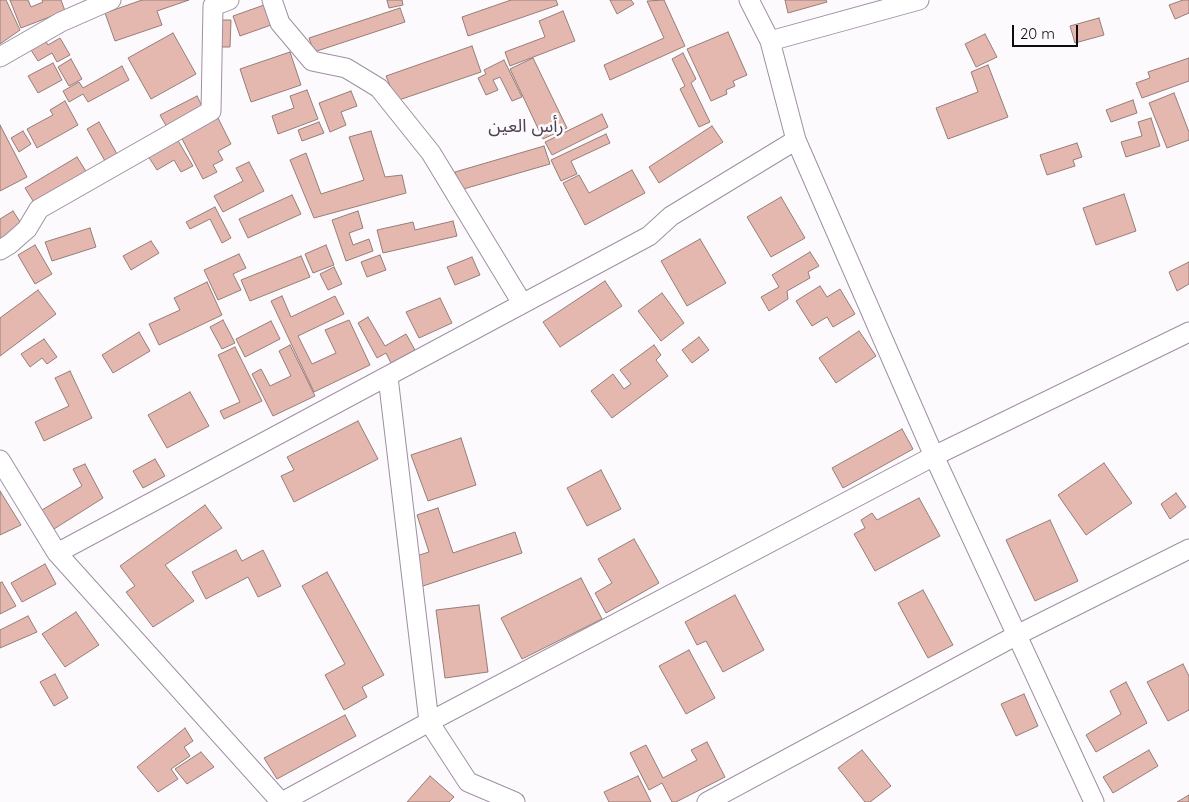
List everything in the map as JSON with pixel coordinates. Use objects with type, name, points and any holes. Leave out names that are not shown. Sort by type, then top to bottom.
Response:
[{"type":"street","points":[[0,57],[61,22],[111,0]]},
{"type":"street","points":[[272,0],[280,23],[312,61],[346,68],[379,88],[431,152],[522,303]]},
{"type":"street","points":[[749,0],[770,41],[796,140],[934,456],[1094,802]]},
{"type":"street","points":[[770,41],[918,0]]},
{"type":"street","points":[[0,250],[27,229],[39,209],[210,111],[219,2]]},
{"type":"street","points":[[57,553],[649,236],[671,216],[796,140]]},
{"type":"street","points":[[0,460],[57,553],[282,802],[429,722],[934,456],[1189,332]]},
{"type":"street","points":[[388,377],[429,722],[468,782],[515,802]]},
{"type":"street","points":[[708,802],[1017,635],[1189,549]]},
{"type":"building","points":[[0,0],[6,0],[20,30],[0,44]]},
{"type":"building","points":[[10,0],[28,0],[31,7],[43,2],[42,0],[61,0],[65,11],[21,28]]},
{"type":"building","points":[[142,0],[189,0],[157,11],[162,25],[115,41],[105,13]]},
{"type":"building","points":[[387,0],[402,0],[403,5],[389,8]]},
{"type":"building","points":[[511,0],[556,0],[558,5],[468,36],[462,17]]},
{"type":"building","points":[[610,0],[631,0],[634,4],[617,14]]},
{"type":"building","points":[[664,0],[685,46],[610,80],[604,65],[664,38],[647,1]]},
{"type":"building","points":[[785,0],[826,0],[827,2],[788,13]]},
{"type":"building","points":[[1189,0],[1189,13],[1175,19],[1169,5]]},
{"type":"building","points":[[267,4],[274,24],[240,36],[233,16]]},
{"type":"building","points":[[400,8],[405,22],[314,52],[309,38]]},
{"type":"building","points":[[563,11],[575,41],[510,66],[505,52],[545,37],[539,21]]},
{"type":"building","points":[[1099,18],[1104,35],[1075,43],[1070,26]]},
{"type":"building","points":[[217,20],[231,20],[230,47],[217,47]]},
{"type":"building","points":[[728,32],[747,75],[733,81],[735,86],[726,90],[727,94],[711,101],[687,49]]},
{"type":"building","points":[[173,33],[196,74],[151,99],[128,58]]},
{"type":"building","points":[[985,34],[997,57],[976,67],[965,44]]},
{"type":"building","points":[[44,38],[48,45],[60,38],[70,55],[57,62],[52,53],[38,61],[29,47]]},
{"type":"building","points":[[472,46],[481,72],[396,101],[386,76]]},
{"type":"building","points":[[290,52],[301,85],[251,102],[240,69]]},
{"type":"building","points":[[683,53],[696,79],[691,83],[710,122],[699,127],[680,89],[685,86],[672,59]]},
{"type":"building","points":[[533,58],[567,128],[543,139],[510,69]]},
{"type":"building","points":[[1189,58],[1189,81],[1142,98],[1136,83],[1150,78],[1148,72]]},
{"type":"building","points":[[71,59],[82,79],[69,86],[58,67]]},
{"type":"building","points":[[504,60],[522,97],[512,101],[500,77],[493,80],[498,90],[486,95],[478,78],[486,74],[484,70]]},
{"type":"building","points":[[53,63],[62,80],[38,93],[28,76]]},
{"type":"building","points":[[988,65],[1008,117],[948,139],[936,108],[978,92],[971,72]]},
{"type":"building","points":[[122,66],[129,80],[88,102],[83,94],[69,102],[63,91],[79,82],[83,88]]},
{"type":"building","points":[[307,90],[318,119],[278,134],[272,116],[294,108],[290,96]]},
{"type":"building","points":[[351,91],[357,106],[341,112],[346,125],[330,132],[319,103]]},
{"type":"building","points":[[1174,93],[1189,132],[1189,140],[1167,148],[1149,103]]},
{"type":"building","points":[[197,96],[204,110],[168,129],[160,115]]},
{"type":"building","points":[[1133,100],[1137,113],[1111,122],[1106,110]]},
{"type":"building","points":[[65,101],[78,125],[37,148],[27,129],[53,115],[50,110]]},
{"type":"building","points":[[216,114],[231,144],[218,151],[223,160],[213,165],[217,172],[203,179],[179,133]]},
{"type":"building","points":[[602,114],[608,127],[552,155],[545,142]]},
{"type":"building","points":[[1151,118],[1160,146],[1126,157],[1121,142],[1142,136],[1138,122]]},
{"type":"building","points":[[99,122],[117,154],[105,161],[87,129]]},
{"type":"building","points":[[319,122],[324,133],[302,141],[298,130]]},
{"type":"building","points":[[0,125],[27,177],[0,191]]},
{"type":"building","points":[[712,126],[723,142],[659,183],[649,167]]},
{"type":"building","points":[[23,131],[31,144],[19,152],[11,138]]},
{"type":"building","points":[[371,131],[385,177],[402,175],[406,193],[314,218],[290,160],[306,153],[321,194],[364,180],[349,137]]},
{"type":"building","points":[[606,134],[610,143],[571,161],[577,174],[561,181],[551,160]]},
{"type":"building","points":[[177,139],[193,166],[181,172],[174,160],[157,170],[148,156]]},
{"type":"building","points":[[1077,143],[1082,157],[1073,160],[1075,166],[1047,175],[1040,155]]},
{"type":"building","points":[[544,146],[550,164],[460,190],[455,172]]},
{"type":"building","points":[[77,157],[87,173],[35,204],[25,188]]},
{"type":"building","points":[[249,162],[264,191],[223,212],[214,196],[243,181],[236,168]]},
{"type":"building","points":[[632,170],[645,193],[585,225],[563,183],[579,175],[589,193]]},
{"type":"building","points":[[1124,194],[1136,231],[1096,245],[1083,208]]},
{"type":"building","points":[[292,195],[301,214],[248,238],[239,219]]},
{"type":"building","points":[[781,197],[805,238],[771,257],[747,217]]},
{"type":"building","points":[[215,207],[231,238],[222,243],[210,219],[190,229],[186,222]]},
{"type":"building","points":[[13,211],[24,228],[0,243],[0,219]]},
{"type":"building","points":[[358,211],[363,228],[349,233],[353,245],[369,239],[373,251],[346,261],[332,220]]},
{"type":"building","points":[[453,221],[457,236],[383,253],[377,230],[413,222],[415,230]]},
{"type":"building","points":[[90,228],[96,247],[52,261],[45,242]]},
{"type":"building","points":[[700,239],[726,283],[687,306],[661,261]]},
{"type":"building","points":[[151,241],[159,253],[131,270],[123,256]]},
{"type":"building","points":[[35,245],[52,274],[35,284],[18,255]]},
{"type":"building","points":[[326,245],[334,265],[313,273],[305,254]]},
{"type":"building","points":[[810,252],[819,266],[808,272],[810,278],[787,291],[788,299],[769,311],[761,297],[779,287],[772,275]]},
{"type":"building","points":[[239,254],[246,268],[233,274],[241,290],[218,300],[204,270]]},
{"type":"building","points":[[380,255],[386,270],[367,277],[361,262]]},
{"type":"building","points":[[301,256],[310,277],[250,301],[241,280]]},
{"type":"building","points":[[472,257],[480,275],[455,285],[447,267]]},
{"type":"building","points":[[1189,262],[1189,284],[1177,291],[1169,272]]},
{"type":"building","points":[[334,267],[342,284],[328,290],[320,274]]},
{"type":"building","points":[[605,281],[622,306],[560,347],[543,322]]},
{"type":"building","points":[[207,282],[222,315],[159,345],[149,324],[180,310],[174,298]]},
{"type":"building","points":[[820,286],[827,297],[840,289],[855,314],[833,327],[827,317],[812,326],[796,301]]},
{"type":"building","points":[[38,290],[56,314],[0,356],[0,318]]},
{"type":"building","points":[[662,293],[684,323],[661,341],[638,311]]},
{"type":"building","points":[[282,296],[291,317],[335,296],[344,314],[298,336],[312,364],[336,353],[325,330],[349,320],[370,365],[314,392],[271,301]]},
{"type":"building","points":[[440,298],[452,323],[419,338],[406,312]]},
{"type":"building","points":[[368,317],[385,346],[406,334],[415,350],[391,363],[386,353],[377,358],[358,323]]},
{"type":"building","points":[[223,320],[235,343],[222,349],[210,327]]},
{"type":"building","points":[[271,321],[280,339],[245,357],[236,339]]},
{"type":"building","points":[[859,331],[876,356],[836,383],[819,358]]},
{"type":"building","points":[[139,332],[150,351],[113,373],[102,355]]},
{"type":"building","points":[[699,337],[709,350],[692,363],[682,350]]},
{"type":"building","points":[[44,339],[57,357],[47,364],[42,358],[30,367],[21,354]]},
{"type":"building","points":[[290,345],[315,396],[273,416],[252,374],[261,369],[270,386],[291,376],[279,351]]},
{"type":"building","points":[[654,345],[661,355],[656,360],[668,376],[612,418],[591,391],[613,374],[624,389],[631,384],[620,370]]},
{"type":"building","points":[[235,347],[262,401],[224,419],[220,411],[240,402],[218,355]]},
{"type":"building","points":[[70,371],[92,418],[44,441],[35,422],[69,406],[55,378]]},
{"type":"building","points":[[190,392],[209,426],[167,448],[148,415]]},
{"type":"building","points":[[358,421],[378,459],[294,502],[281,476],[294,470],[287,457]]},
{"type":"building","points":[[902,429],[913,449],[843,488],[832,468]]},
{"type":"building","points":[[461,438],[476,485],[428,501],[411,455]]},
{"type":"building","points":[[155,459],[165,476],[143,488],[133,471]]},
{"type":"building","points":[[1104,463],[1132,503],[1086,535],[1058,495]]},
{"type":"building","points":[[85,464],[103,498],[54,529],[42,510],[82,486],[73,469]]},
{"type":"building","points":[[601,470],[621,509],[587,526],[567,488]]},
{"type":"building","points":[[0,491],[21,525],[0,535]]},
{"type":"building","points":[[1176,493],[1186,507],[1170,519],[1161,504]]},
{"type":"building","points":[[919,498],[940,536],[875,571],[854,534],[865,528],[861,520],[872,513],[877,520]]},
{"type":"building","points":[[205,505],[222,528],[165,565],[194,601],[153,627],[126,592],[135,586],[120,566]]},
{"type":"building","points":[[438,508],[453,553],[515,532],[522,553],[423,586],[413,557],[429,552],[417,515]]},
{"type":"building","points":[[1050,520],[1078,581],[1035,601],[1006,540]]},
{"type":"building","points":[[634,539],[659,583],[606,613],[595,593],[612,583],[598,559]]},
{"type":"building","points":[[236,550],[242,561],[263,550],[281,586],[258,597],[248,577],[206,599],[192,572]]},
{"type":"building","points":[[45,564],[56,584],[22,602],[11,583]]},
{"type":"building","points":[[327,572],[384,675],[362,687],[367,697],[344,710],[325,675],[345,664],[302,586]]},
{"type":"building","points":[[581,578],[602,619],[522,659],[501,618]]},
{"type":"building","points":[[2,582],[16,606],[0,614],[0,583]]},
{"type":"building","points":[[923,590],[953,645],[928,658],[898,603]]},
{"type":"building","points":[[735,595],[764,650],[723,672],[706,641],[697,645],[685,622]]},
{"type":"building","points":[[479,605],[488,672],[445,678],[436,610]]},
{"type":"building","points":[[76,612],[99,645],[65,667],[42,634]]},
{"type":"building","points":[[28,616],[37,632],[0,648],[0,630]]},
{"type":"building","points":[[689,650],[715,698],[686,714],[659,666]]},
{"type":"building","points":[[1183,664],[1189,676],[1189,710],[1168,721],[1147,682]]},
{"type":"building","points":[[55,674],[68,698],[54,706],[40,682]]},
{"type":"building","points":[[1126,682],[1147,723],[1096,752],[1086,735],[1121,714],[1110,691]]},
{"type":"building","points":[[1024,694],[1038,726],[1016,736],[1001,704]]},
{"type":"building","points":[[345,715],[356,736],[277,779],[264,758]]},
{"type":"building","points":[[185,728],[193,741],[184,747],[190,756],[171,769],[178,779],[158,792],[137,767]]},
{"type":"building","points":[[707,742],[725,777],[676,802],[672,802],[662,783],[649,790],[630,753],[646,745],[663,778],[697,760],[691,750]]},
{"type":"building","points":[[862,750],[891,786],[870,802],[865,802],[838,768]]},
{"type":"building","points":[[1149,750],[1158,766],[1113,793],[1103,777]]},
{"type":"building","points":[[201,752],[214,767],[187,784],[175,769]]},
{"type":"building","points":[[430,776],[454,797],[449,802],[407,802]]},
{"type":"building","points":[[638,776],[651,802],[609,802],[604,792]]},
{"type":"building","points":[[1189,795],[1189,802],[1177,802]]},
{"type":"district","name":"رأس العين","points":[[526,127]]}]
